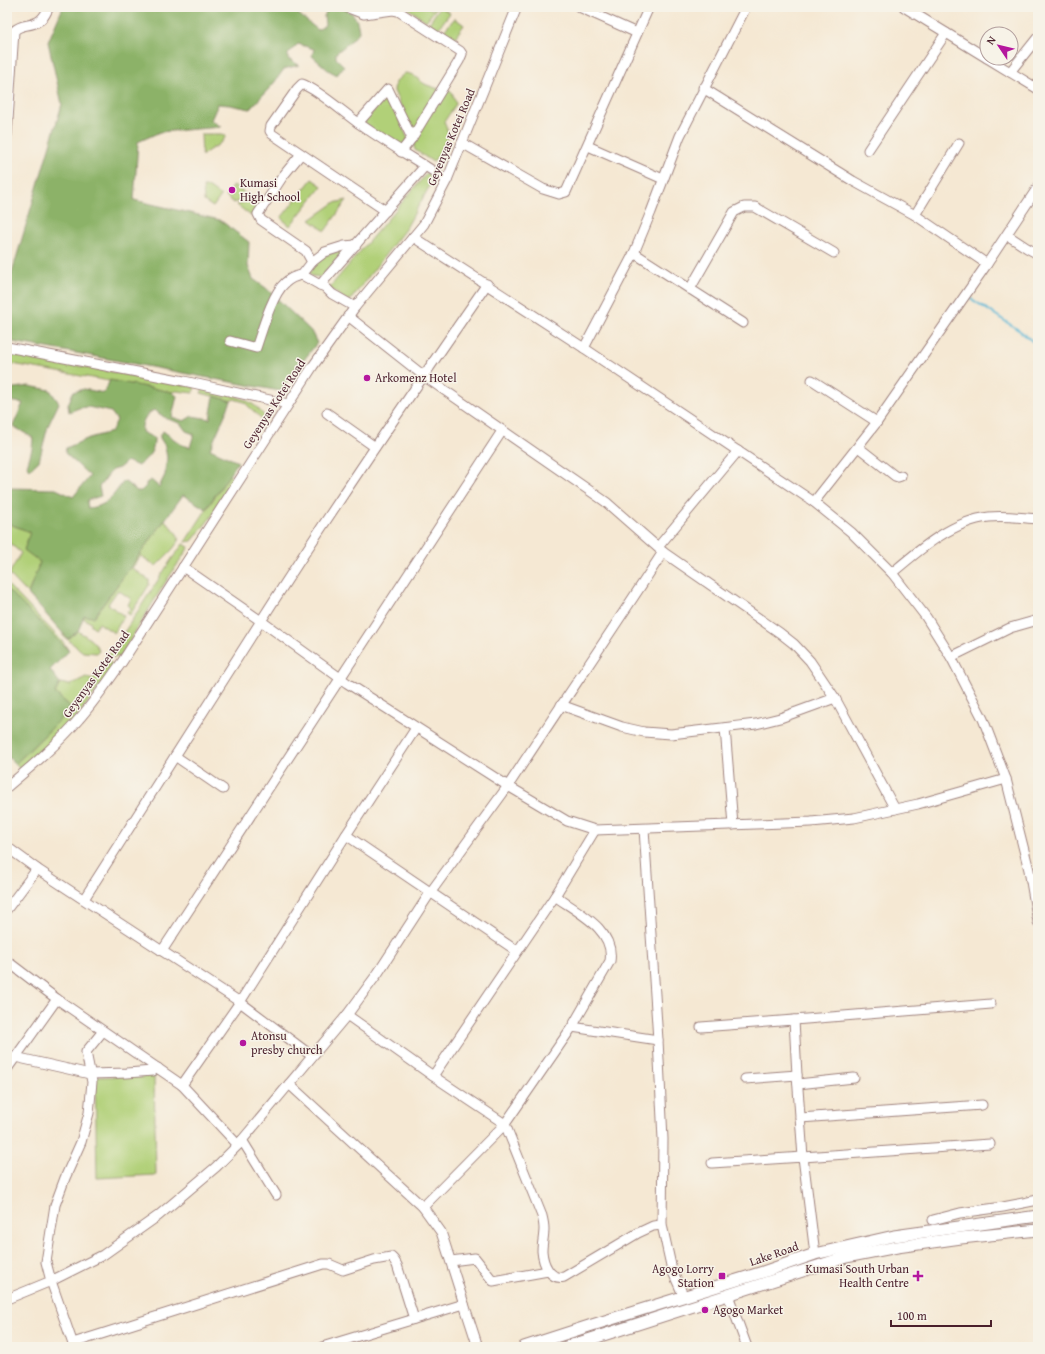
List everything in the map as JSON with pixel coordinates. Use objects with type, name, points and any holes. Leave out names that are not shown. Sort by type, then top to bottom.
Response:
[{"type":"main road","name":"Lake Road","points":[[524,1347],[815,1254],[894,1236],[1038,1216]]},
{"type":"main road","name":"Lake Road","points":[[566,1347],[846,1258],[876,1251],[961,1238],[1038,1230]]},
{"type":"street","points":[[7,135],[14,31],[18,26],[37,23],[44,17],[49,7]]},
{"type":"street","points":[[346,7],[364,14],[393,10],[398,11],[460,51],[462,54],[460,61],[412,138],[401,152]]},
{"type":"street","name":"Geyenyas Kotei Road","points":[[7,787],[39,760],[70,730],[89,707],[122,662],[288,404],[348,316],[424,224],[447,180],[517,7]]},
{"type":"street","points":[[579,7],[637,33]]},
{"type":"street","points":[[462,143],[543,189],[559,194],[566,192],[588,146],[649,7]]},
{"type":"street","points":[[584,348],[634,253],[652,212],[680,136],[703,88],[746,7]]},
{"type":"street","points":[[904,7],[979,53]]},
{"type":"street","points":[[868,150],[946,33]]},
{"type":"street","points":[[1010,72],[1038,37]]},
{"type":"street","points":[[1000,66],[1038,89]]},
{"type":"street","points":[[386,211],[272,134],[270,131],[272,126],[299,86],[302,84],[306,85],[401,152],[447,180]]},
{"type":"street","points":[[703,88],[853,181],[915,215],[987,264]]},
{"type":"street","points":[[358,123],[388,89],[412,138]]},
{"type":"street","points":[[915,215],[959,143]]},
{"type":"street","points":[[588,146],[663,179]]},
{"type":"street","points":[[301,154],[282,176],[258,214],[261,220],[306,252],[312,262]]},
{"type":"street","points":[[320,285],[425,166]]},
{"type":"street","points":[[814,502],[877,422],[1008,235],[1038,187]]},
{"type":"street","points":[[690,289],[734,212],[744,207],[755,207],[834,253]]},
{"type":"street","points":[[1008,235],[1038,254]]},
{"type":"street","points":[[413,237],[584,348],[814,502],[851,532],[892,572],[926,617],[951,657],[983,719],[1006,779],[1029,870],[1038,922]]},
{"type":"street","points":[[230,341],[256,348],[265,321],[276,296],[285,283],[302,275],[312,262],[325,252],[344,246],[356,245]]},
{"type":"street","points":[[634,253],[743,323]]},
{"type":"street","points":[[302,275],[325,287],[332,294],[355,307]]},
{"type":"street","points":[[84,899],[306,551],[374,448],[487,284]]},
{"type":"street","points":[[348,316],[424,376],[606,502],[660,550],[794,644],[810,661],[835,698],[895,809]]},
{"type":"street","points":[[7,347],[184,381],[288,404]]},
{"type":"street","points":[[812,380],[877,422]]},
{"type":"street","points":[[327,413],[374,448]]},
{"type":"street","points":[[162,951],[502,431]]},
{"type":"street","points":[[858,447],[898,478],[902,476]]},
{"type":"street","points":[[7,1299],[51,1281],[103,1255],[158,1216],[216,1167],[240,1142],[347,1015],[382,966],[430,893],[508,786],[619,620],[660,550],[738,451]]},
{"type":"street","points":[[892,572],[926,544],[967,522],[988,517],[1038,519]]},
{"type":"street","points":[[183,567],[261,621],[340,679],[416,728],[508,786],[567,820],[595,830],[811,822],[854,818],[918,804],[1006,779]]},
{"type":"street","points":[[951,657],[1010,628],[1038,620]]},
{"type":"street","points":[[561,705],[604,721],[644,732],[671,734],[756,724],[780,718],[835,698]]},
{"type":"street","points":[[182,1085],[240,1002],[416,728]]},
{"type":"street","points":[[725,728],[733,825]]},
{"type":"street","points":[[175,756],[223,789]]},
{"type":"street","points":[[644,829],[663,1139],[662,1225],[672,1270],[684,1297]]},
{"type":"street","points":[[433,1076],[555,896],[595,830]]},
{"type":"street","points":[[346,835],[517,951]]},
{"type":"street","points":[[7,847],[37,869],[240,1002],[312,1056]]},
{"type":"street","points":[[7,909],[37,869]]},
{"type":"street","points":[[423,1207],[505,1124],[572,1027],[610,961],[612,952],[604,933],[597,926],[555,896]]},
{"type":"street","points":[[7,961],[57,999],[182,1085],[240,1142],[276,1196]]},
{"type":"street","points":[[7,1069],[57,999]]},
{"type":"street","points":[[701,1027],[991,1004]]},
{"type":"street","points":[[347,1015],[433,1076],[505,1124],[542,1216],[544,1229],[542,1250],[548,1271],[556,1277],[564,1277],[638,1233],[653,1226],[662,1225]]},
{"type":"street","points":[[794,1020],[803,1157],[815,1254]]},
{"type":"street","points":[[572,1027],[658,1040]]},
{"type":"street","points":[[103,1031],[86,1052],[92,1082],[89,1113],[81,1142],[65,1178],[56,1205],[46,1262],[51,1281],[74,1345],[326,1263],[343,1270],[374,1260],[391,1257],[397,1265],[414,1319]]},
{"type":"street","points":[[15,1057],[27,1061],[90,1074],[134,1073],[153,1071],[158,1068]]},
{"type":"street","points":[[745,1079],[854,1078]]},
{"type":"street","points":[[289,1084],[423,1207],[440,1232],[478,1347]]},
{"type":"street","points":[[800,1118],[982,1105]]},
{"type":"street","points":[[712,1164],[990,1144]]},
{"type":"street","points":[[933,1220],[960,1213],[1038,1200]]},
{"type":"street","points":[[451,1262],[475,1258],[493,1282],[548,1271]]},
{"type":"street","points":[[728,1295],[747,1347]]},
{"type":"street","points":[[322,1347],[464,1304]]},
{"type":"green space","points":[[63,7],[294,7],[296,12],[318,30],[325,25],[324,16],[328,9],[335,8],[346,10],[354,15],[359,32],[351,41],[336,53],[336,58],[344,66],[337,75],[328,70],[312,56],[314,49],[298,44],[288,54],[288,59],[299,65],[284,69],[274,83],[250,109],[218,104],[211,120],[221,127],[160,132],[138,142],[134,200],[220,220],[249,242],[248,266],[253,279],[266,288],[311,331],[317,343],[280,391],[7,341],[7,289],[62,104],[48,42]]},
{"type":"green space","points":[[406,7],[428,7],[432,10],[434,7],[437,7],[426,21]]},
{"type":"green space","points":[[440,7],[450,13],[438,29],[429,23]]},
{"type":"green space","points":[[454,19],[464,25],[454,39],[443,32]]},
{"type":"green space","points":[[405,73],[412,74],[424,84],[452,92],[456,104],[444,122],[449,134],[439,154],[433,162],[415,150],[414,146],[416,140],[394,91],[395,82]]},
{"type":"green space","points":[[389,97],[408,139],[402,146],[381,137],[364,122],[385,98]]},
{"type":"green space","points":[[201,134],[222,134],[226,136],[220,143],[202,156]]},
{"type":"green space","points":[[427,173],[433,176],[433,180],[406,228],[349,302],[329,288]]},
{"type":"green space","points":[[312,179],[322,186],[290,226],[281,218]]},
{"type":"green space","points":[[234,185],[249,197],[234,203],[226,196]]},
{"type":"green space","points":[[203,187],[208,187],[221,196],[213,207],[204,201]]},
{"type":"green space","points":[[251,199],[260,206],[251,216],[237,205]]},
{"type":"green space","points":[[347,200],[325,231],[310,220],[334,203]]},
{"type":"green space","points":[[349,247],[321,277],[312,276],[309,274],[320,257]]},
{"type":"green space","points":[[7,355],[35,358],[195,387],[193,393],[177,391],[172,392],[7,363]]},
{"type":"green space","points":[[110,380],[172,392],[177,396],[172,417],[184,421],[192,416],[210,419],[214,396],[231,401],[210,449],[238,462],[206,509],[183,495],[94,617],[84,616],[78,631],[68,639],[28,594],[40,562],[24,550],[30,532],[7,523],[7,488],[56,489],[73,497],[90,476],[65,453],[66,448],[89,438],[111,432],[117,420],[111,412],[88,407],[79,408],[69,412],[68,405],[73,392],[84,389],[104,393]],"holes":[[[154,410],[167,419],[180,423],[186,431],[194,434],[190,447],[182,445],[163,431],[160,434],[160,438],[165,446],[167,458],[165,475],[159,487],[151,480],[146,483],[146,486],[141,491],[137,491],[124,481],[113,496],[105,503],[88,508],[88,500],[101,496],[99,487],[112,470],[119,468],[127,461],[138,466],[152,451],[154,438],[142,432],[142,425],[148,414]]]},
{"type":"green space","points":[[29,386],[50,390],[59,403],[48,426],[39,461],[30,469],[27,466],[32,449],[33,438],[13,426],[23,403],[7,401],[7,389]]},
{"type":"green space","points":[[203,389],[229,394],[245,400],[259,409],[265,417],[263,420],[244,402],[234,399],[231,401],[201,393]]},
{"type":"green space","points":[[229,475],[236,480],[212,516],[192,541],[185,542]]},
{"type":"green space","points":[[165,520],[177,534],[179,541],[156,566],[141,556],[132,568],[149,580],[149,585],[130,615],[127,613],[131,608],[128,605],[131,599],[118,590],[108,604],[124,616],[114,633],[99,623],[95,628],[91,625],[91,623],[83,618],[84,616],[94,617]]},
{"type":"green space","points":[[7,523],[31,532],[40,562],[28,594],[9,574],[21,553],[7,541]]},
{"type":"green space","points":[[183,544],[189,547],[163,586],[120,657],[108,657],[171,560]]},
{"type":"green space","points":[[7,584],[63,642],[69,651],[7,589]]},
{"type":"green space","points":[[7,589],[69,651],[50,670],[60,683],[55,693],[71,707],[56,724],[15,764],[9,758],[7,760]]},
{"type":"green space","points":[[78,631],[96,645],[99,651],[97,653],[83,652],[63,636],[63,633],[68,639]]},
{"type":"green space","points":[[106,660],[115,666],[73,722],[22,771],[15,764],[56,724],[71,707],[55,693],[60,683],[70,685],[86,677],[92,680]]},
{"type":"green space","points":[[154,1075],[156,1175],[97,1178],[95,1077]]},
{"type":"waterway","points":[[970,298],[1020,331],[1038,346]]},
{"type":"place","name":"Kumasi High School","points":[[232,190]]},
{"type":"place","name":"Arkomenz Hotel","points":[[367,378]]},
{"type":"place","name":"Atonsu presby church","points":[[243,1043]]},
{"type":"place","name":"Agogo Lorry Station","points":[[722,1276]]},
{"type":"place","name":"Kumasi South Urban Health Centre","points":[[918,1276]]},
{"type":"place","name":"Agogo Market","points":[[705,1310]]}]
